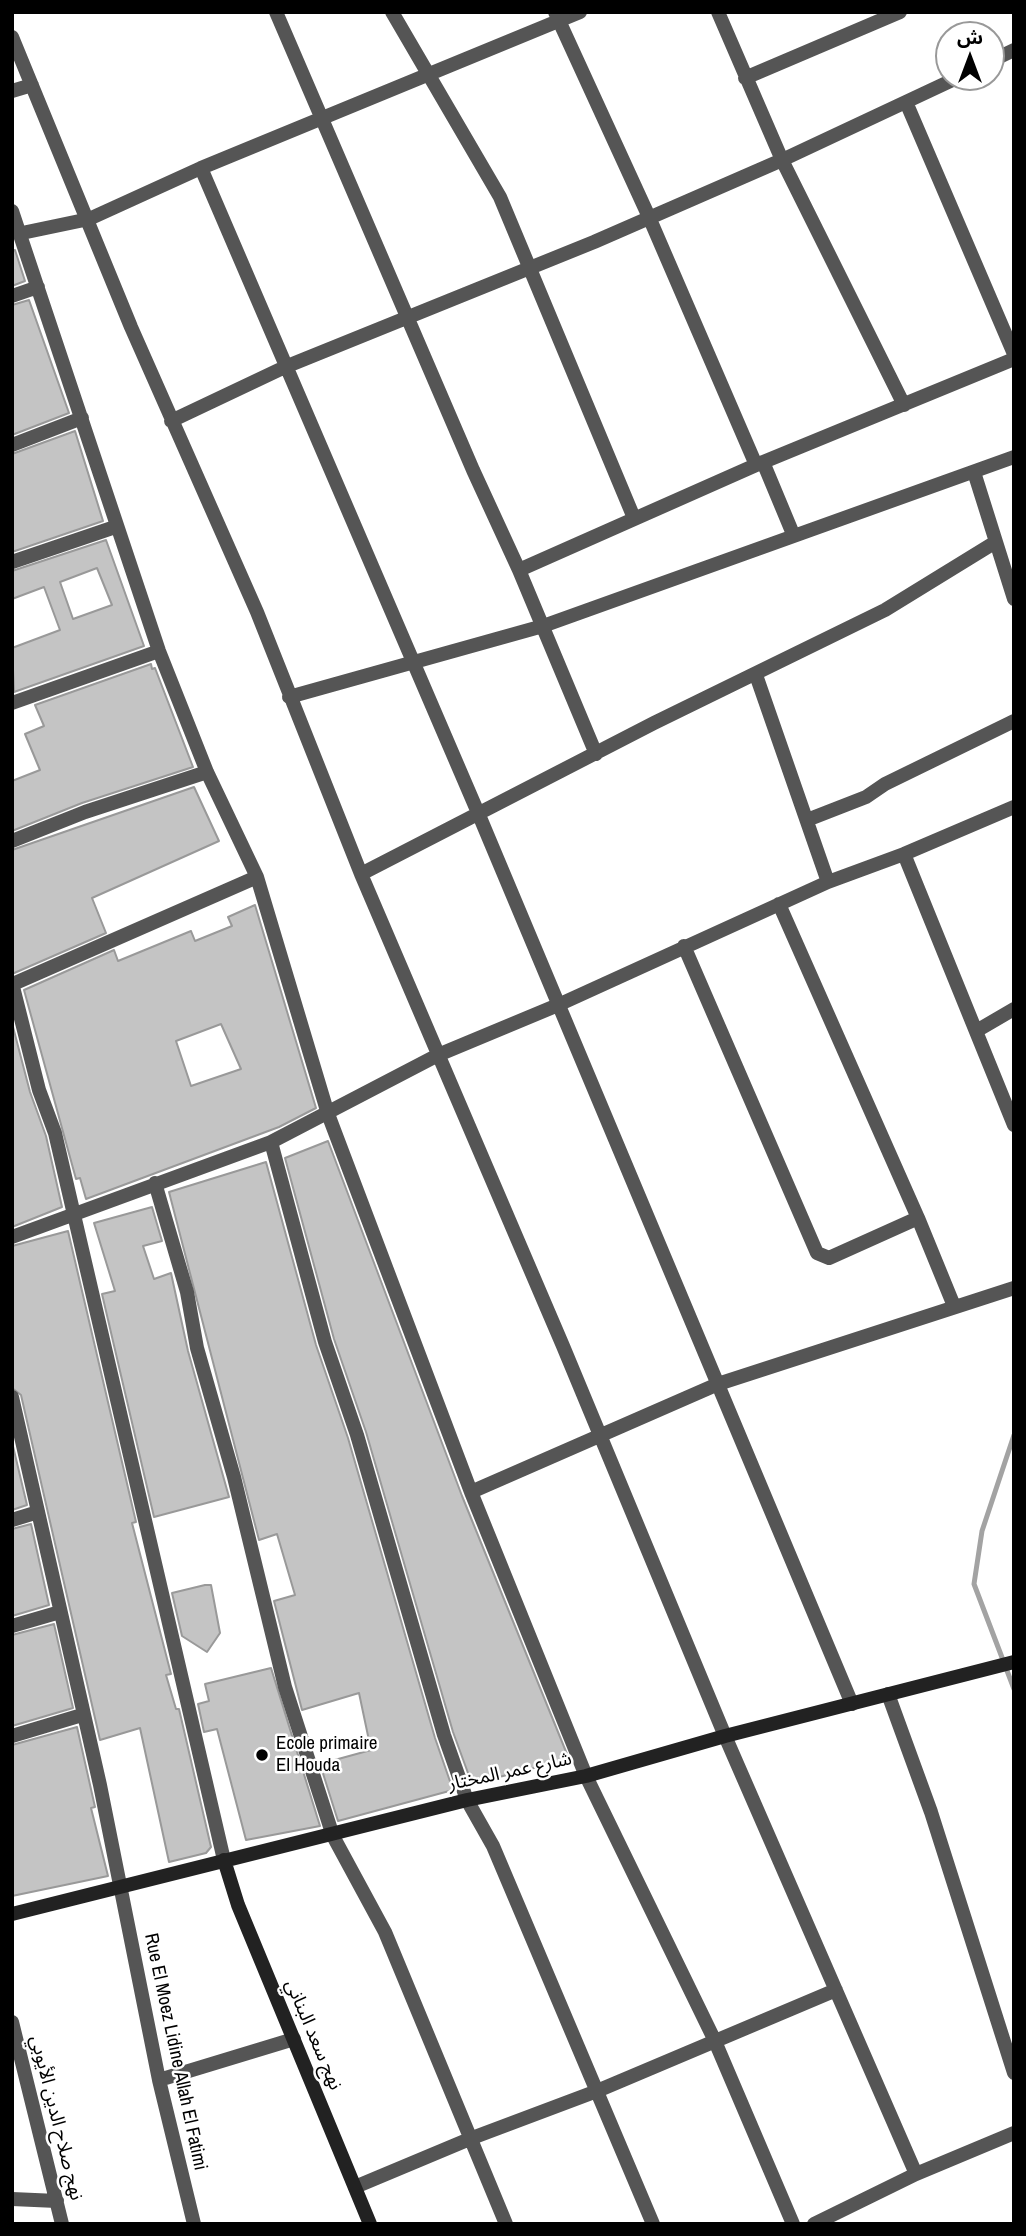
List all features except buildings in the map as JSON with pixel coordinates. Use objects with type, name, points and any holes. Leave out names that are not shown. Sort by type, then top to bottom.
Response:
[{"type":"street","points":[[276,12],[519,570],[596,754]]},
{"type":"street","points":[[392,12],[500,197],[634,519]]},
{"type":"street","points":[[22,233],[89,219],[201,168],[429,75],[557,17],[580,12]]},
{"type":"street","points":[[718,12],[782,160],[904,405]]},
{"type":"street","points":[[745,78],[900,12]]},
{"type":"street","points":[[557,17],[793,534]]},
{"type":"street","points":[[12,37],[171,421],[257,612],[361,874],[600,1435],[724,1736],[916,2174]]},
{"type":"street","points":[[12,91],[32,85]]},
{"type":"street","points":[[171,421],[285,367],[531,269],[782,160],[935,88]]},
{"type":"street","points":[[519,570],[759,464],[1014,357],[906,102]]},
{"type":"street","points":[[201,168],[479,815],[852,1704]]},
{"type":"street","points":[[12,211],[22,233],[115,527],[159,652],[207,772],[257,877],[328,1114],[471,1492],[586,1776],[714,2039],[793,2224]]},
{"type":"street","points":[[12,296],[38,287]]},
{"type":"street","points":[[12,445],[82,418]]},
{"type":"street","points":[[289,697],[543,626],[793,534],[1014,457]]},
{"type":"street","points":[[974,472],[1014,600]]},
{"type":"street","points":[[12,562],[115,527]]},
{"type":"street","points":[[361,874],[885,610],[994,543]]},
{"type":"street","points":[[12,703],[159,652]]},
{"type":"street","points":[[756,675],[828,882]]},
{"type":"street","points":[[807,820],[866,797],[885,784],[1014,721]]},
{"type":"street","points":[[12,841],[85,812],[207,772]]},
{"type":"street","points":[[12,1237],[271,1142],[438,1055],[558,1005],[828,882],[904,854],[1014,807]]},
{"type":"street","points":[[904,854],[978,1030],[1014,1125]]},
{"type":"street","points":[[224,1860],[55,1133],[39,1090],[12,984],[257,877]]},
{"type":"street","points":[[779,904],[918,1218],[954,1306]]},
{"type":"street","points":[[684,946],[817,1253],[828,1258],[918,1218]]},
{"type":"street","points":[[978,1030],[1014,1009]]},
{"type":"street","points":[[271,1142],[325,1342],[357,1435],[444,1735],[467,1800],[493,1846],[653,2224]]},
{"type":"street","points":[[155,1183],[187,1292],[197,1348],[234,1477],[285,1687],[333,1836],[385,1931],[506,2224]]},
{"type":"street","points":[[471,1492],[718,1384],[1014,1288]]},
{"type":"street","name":"Rue El Moez Lidine Allah El Fatimi","points":[[12,1397],[14,1417],[38,1512],[121,1888],[159,2080],[194,2224]]},
{"type":"street","points":[[12,1520],[38,1512]]},
{"type":"street","points":[[12,1626],[60,1612]]},
{"type":"street","name":"شارع عمر المختار","points":[[12,1914],[224,1860],[333,1836],[467,1800],[586,1776],[724,1736],[1014,1662]]},
{"type":"street","points":[[888,1694],[931,1812],[1014,2073]]},
{"type":"street","points":[[12,1736],[82,1715]]},
{"type":"street","name":"نهج سعد البناني","points":[[224,1860],[238,1905],[370,2224]]},
{"type":"street","points":[[355,2187],[471,2138],[597,2091],[714,2039],[836,1990]]},
{"type":"street","name":"نهج صلاح الدين الأيوبي","points":[[12,2022],[62,2224]]},
{"type":"street","points":[[159,2080],[293,2039]]},
{"type":"street","points":[[814,2224],[835,2219],[916,2174],[1014,2133]]},
{"type":"street","points":[[12,2199],[57,2201]]},
{"type":"waterway","points":[[1014,1435],[982,1531],[974,1584],[1014,1689]]},
{"type":"place","name":"Ecole primaire El Houda","points":[[262,1755]]}]
